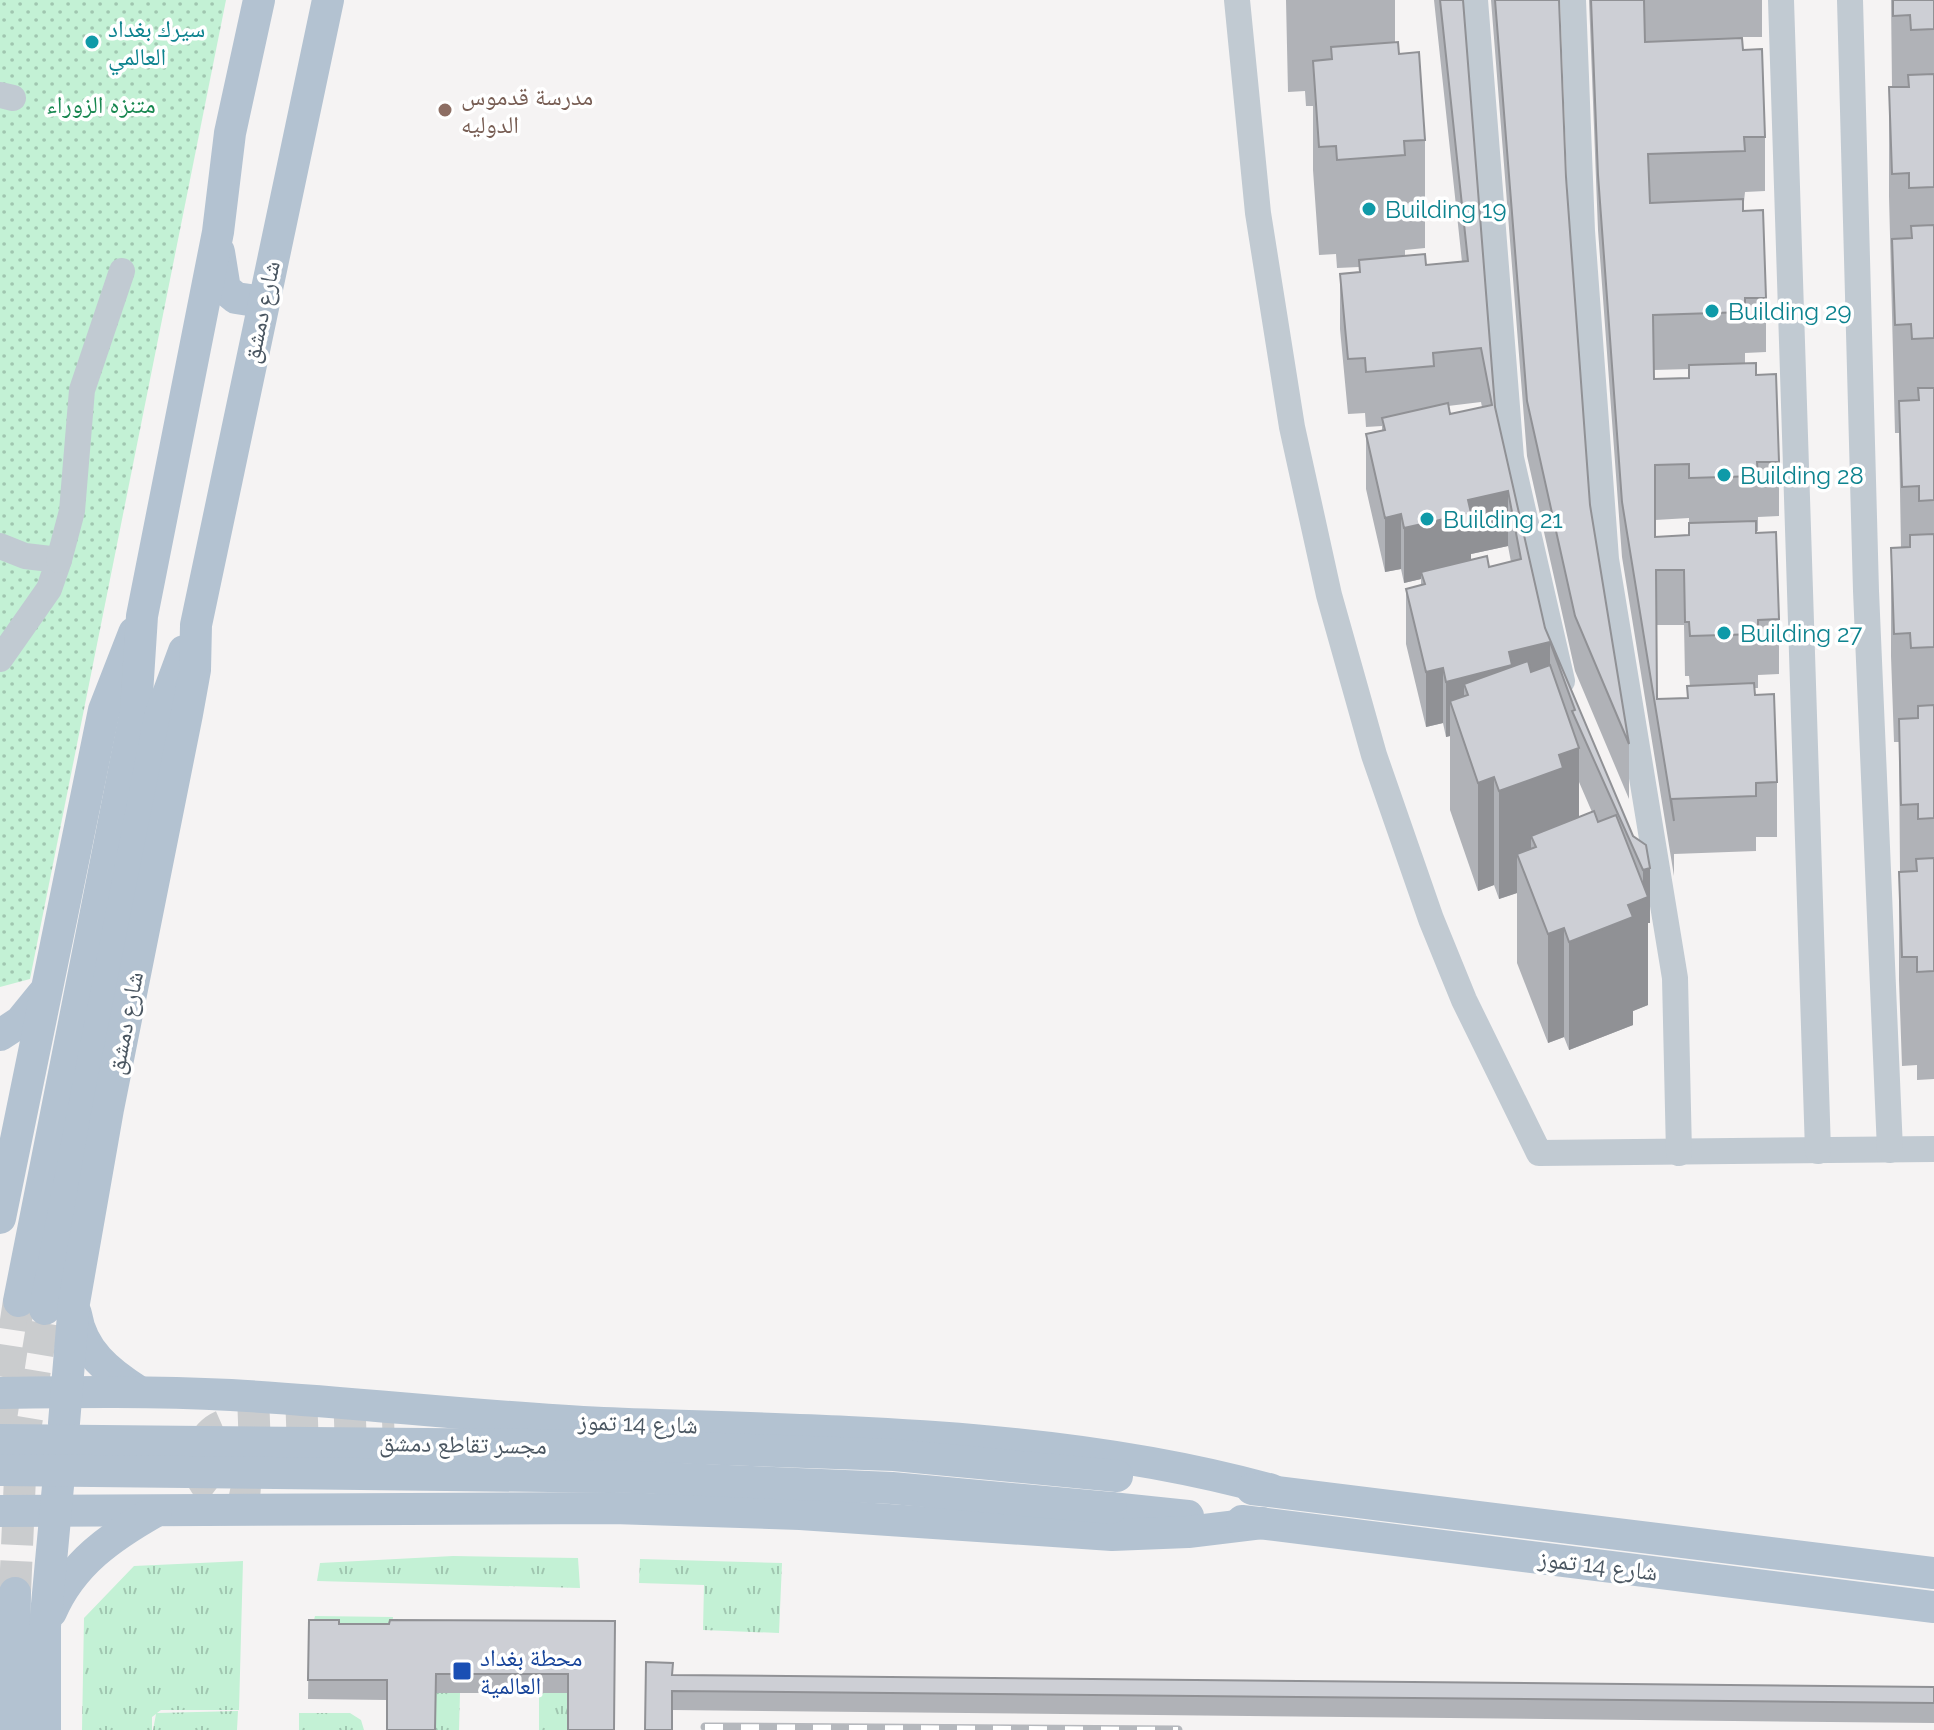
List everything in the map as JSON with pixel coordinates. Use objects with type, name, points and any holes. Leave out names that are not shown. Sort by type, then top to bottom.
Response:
[{"type":"main road","name":"شارع دمشق","points":[[65,1408],[46,1304],[136,710],[142,616],[218,232],[230,133],[259,0]]},
{"type":"main road","name":"شارع دمشق","points":[[46,1304],[195,670],[196,625],[328,0]]},
{"type":"main road","points":[[218,232],[225,289],[236,298],[263,302]]},
{"type":"main road","name":"شارع دمشق","points":[[0,1218],[104,710],[142,616]]},
{"type":"main road","points":[[0,1035],[20,1022],[44,993]]},
{"type":"main road","points":[[46,1304],[78,1325],[87,1346],[100,1364],[138,1391]]},
{"type":"main road","name":"شارع 14 تموز","points":[[0,1393],[65,1408],[138,1391],[234,1395],[441,1414],[792,1428],[951,1440],[1114,1455],[1193,1469],[1272,1490]]},
{"type":"main road","name":"مجسر تقاطع دمشق","points":[[0,1440],[637,1446],[894,1455],[1117,1476]]},
{"type":"main road","name":"مجسر تقاطع دمشق","points":[[0,1470],[634,1477],[892,1488],[1111,1508]]},
{"type":"main road","name":"شارع 14 تموز","points":[[1117,1476],[1272,1490],[1934,1573]]},
{"type":"main road","points":[[45,1730],[45,1626],[58,1498]]},
{"type":"main road","name":"شارع 14 تموز","points":[[0,1511],[58,1498],[156,1511],[613,1508],[800,1514],[1112,1535],[1188,1532],[1262,1523]]},
{"type":"main road","name":"شارع 14 تموز","points":[[1111,1508],[1262,1523],[1934,1607]]},
{"type":"main road","points":[[45,1626],[63,1589],[88,1557],[108,1539],[156,1511]]},
{"type":"main road","points":[[13,1730],[15,1593]]},
{"type":"street","points":[[1237,0],[1253,175],[1292,427],[1350,675],[1431,919],[1464,1000],[1539,1153],[1934,1149]]},
{"type":"street","points":[[1475,0],[1511,458],[1560,676],[1572,704]]},
{"type":"street","points":[[1573,0],[1582,231],[1606,559],[1675,978],[1679,1153]]},
{"type":"street","points":[[1781,0],[1818,1151]]},
{"type":"street","points":[[1850,0],[1866,591],[1890,1150]]},
{"type":"street","points":[[0,659],[49,589],[59,560],[72,511],[82,390],[122,271]]},
{"type":"street","points":[[0,546],[25,556],[59,560]]},
{"type":"street","points":[[1625,830],[1666,928]]},
{"type":"green space","name":"متنزه الزوراء","points":[[0,0],[226,0],[30,979],[0,987]]},
{"type":"green space","points":[[453,1556],[578,1558],[580,1588],[317,1581],[320,1563]]},
{"type":"green space","points":[[640,1559],[782,1563],[779,1633],[703,1630],[704,1585],[639,1583]]},
{"type":"green space","points":[[243,1561],[239,1710],[161,1710],[157,1713],[238,1711],[237,1730],[153,1730],[156,1714],[152,1717],[152,1730],[82,1730],[84,1618],[134,1566]]},
{"type":"green space","points":[[315,1616],[393,1617],[390,1639],[309,1639]]},
{"type":"green space","points":[[436,1693],[460,1693],[459,1730],[435,1730]]},
{"type":"green space","points":[[539,1693],[568,1693],[568,1730],[539,1730]]},
{"type":"green space","points":[[299,1713],[350,1713],[361,1720],[364,1730],[299,1730]]},
{"type":"building","points":[[1440,0],[1463,0],[1495,407],[1545,628],[1633,836],[1646,845],[1650,868],[1643,870],[1572,711],[1575,710],[1550,642],[1509,652],[1512,665],[1446,682],[1443,668],[1426,672],[1406,589],[1425,584],[1421,572],[1487,556],[1489,567],[1521,559],[1508,491],[1468,500],[1471,513],[1404,528],[1401,514],[1385,518],[1366,434],[1385,430],[1382,418],[1448,403],[1450,414],[1492,405],[1481,348],[1433,353],[1434,366],[1366,372],[1365,358],[1348,359],[1340,274],[1360,272],[1359,260],[1425,254],[1426,265],[1468,261]]},
{"type":"building","points":[[1495,0],[1559,0],[1566,177],[1590,505],[1629,744],[1575,616],[1527,401]]},
{"type":"building","points":[[1591,0],[1644,0],[1645,42],[1742,38],[1743,50],[1762,49],[1765,137],[1744,137],[1745,151],[1648,154],[1650,203],[1743,199],[1743,211],[1763,210],[1766,298],[1745,298],[1745,312],[1653,315],[1654,379],[1689,378],[1689,365],[1756,363],[1756,375],[1776,374],[1779,462],[1757,462],[1758,476],[1689,478],[1689,464],[1655,465],[1655,537],[1689,535],[1689,523],[1756,521],[1756,533],[1776,532],[1779,619],[1758,620],[1758,634],[1690,636],[1689,622],[1685,622],[1684,570],[1656,570],[1657,699],[1688,698],[1687,686],[1754,683],[1755,695],[1774,694],[1777,782],[1756,783],[1756,796],[1671,799],[1674,821],[1622,502],[1598,175]]},
{"type":"building","points":[[1893,0],[1934,0],[1934,29],[1911,30],[1910,15],[1893,16]]},
{"type":"building","points":[[1398,42],[1399,54],[1419,52],[1425,140],[1404,141],[1405,155],[1337,160],[1336,146],[1319,147],[1313,61],[1332,59],[1331,47]]},
{"type":"building","points":[[1934,74],[1934,187],[1909,188],[1909,173],[1892,174],[1889,87],[1909,87],[1908,75]]},
{"type":"building","points":[[1934,225],[1934,338],[1912,339],[1911,324],[1895,325],[1892,239],[1912,238],[1911,226]]},
{"type":"building","points":[[1918,388],[1934,388],[1934,500],[1919,501],[1919,486],[1902,487],[1899,401],[1919,400]]},
{"type":"building","points":[[1934,534],[1934,647],[1911,648],[1910,633],[1894,634],[1891,548],[1910,547],[1910,535]]},
{"type":"building","points":[[1528,661],[1531,672],[1550,665],[1579,748],[1559,755],[1563,768],[1499,791],[1494,777],[1478,783],[1450,701],[1468,695],[1464,684]]},
{"type":"building","points":[[1934,705],[1934,818],[1918,819],[1918,804],[1901,805],[1899,719],[1918,718],[1918,706]]},
{"type":"building","points":[[1594,811],[1598,822],[1616,815],[1648,897],[1628,905],[1633,917],[1569,942],[1564,928],[1548,934],[1517,854],[1536,847],[1531,836]]},
{"type":"building","points":[[1934,858],[1934,971],[1917,972],[1917,957],[1902,957],[1899,872],[1917,871],[1916,859]]},
{"type":"building","name":"محطة بغداد العالمية","points":[[309,1620],[339,1620],[339,1624],[389,1624],[390,1620],[615,1621],[614,1730],[568,1730],[568,1674],[436,1674],[435,1730],[387,1730],[387,1680],[308,1680]]},
{"type":"building","points":[[646,1662],[673,1663],[672,1675],[1934,1687],[1934,1703],[672,1691],[672,1730],[645,1730]]},
{"type":"tunnel","points":[[0,1425],[19,1301]]},
{"type":"tunnel","points":[[15,1593],[21,1454],[45,1309]]},
{"type":"tunnel","points":[[260,1501],[226,1498],[207,1486],[199,1466],[200,1455],[203,1445],[217,1429],[228,1424],[394,1418]]},
{"type":"railway","points":[[705,1727],[1178,1730]]},
{"type":"place","name":"سيرك بغداد العالمي","points":[[92,42]]},
{"type":"place","name":"مدرسة قدموس الدوليه","points":[[445,110]]},
{"type":"place","name":"Building 19","points":[[1369,209]]},
{"type":"place","name":"Building 29","points":[[1712,311]]},
{"type":"place","name":"Building 28","points":[[1724,475]]},
{"type":"place","name":"Building 21","points":[[1427,519]]},
{"type":"place","name":"Building 27","points":[[1724,633]]},
{"type":"place","name":"محطة بغداد العالمية","points":[[462,1671]]}]
